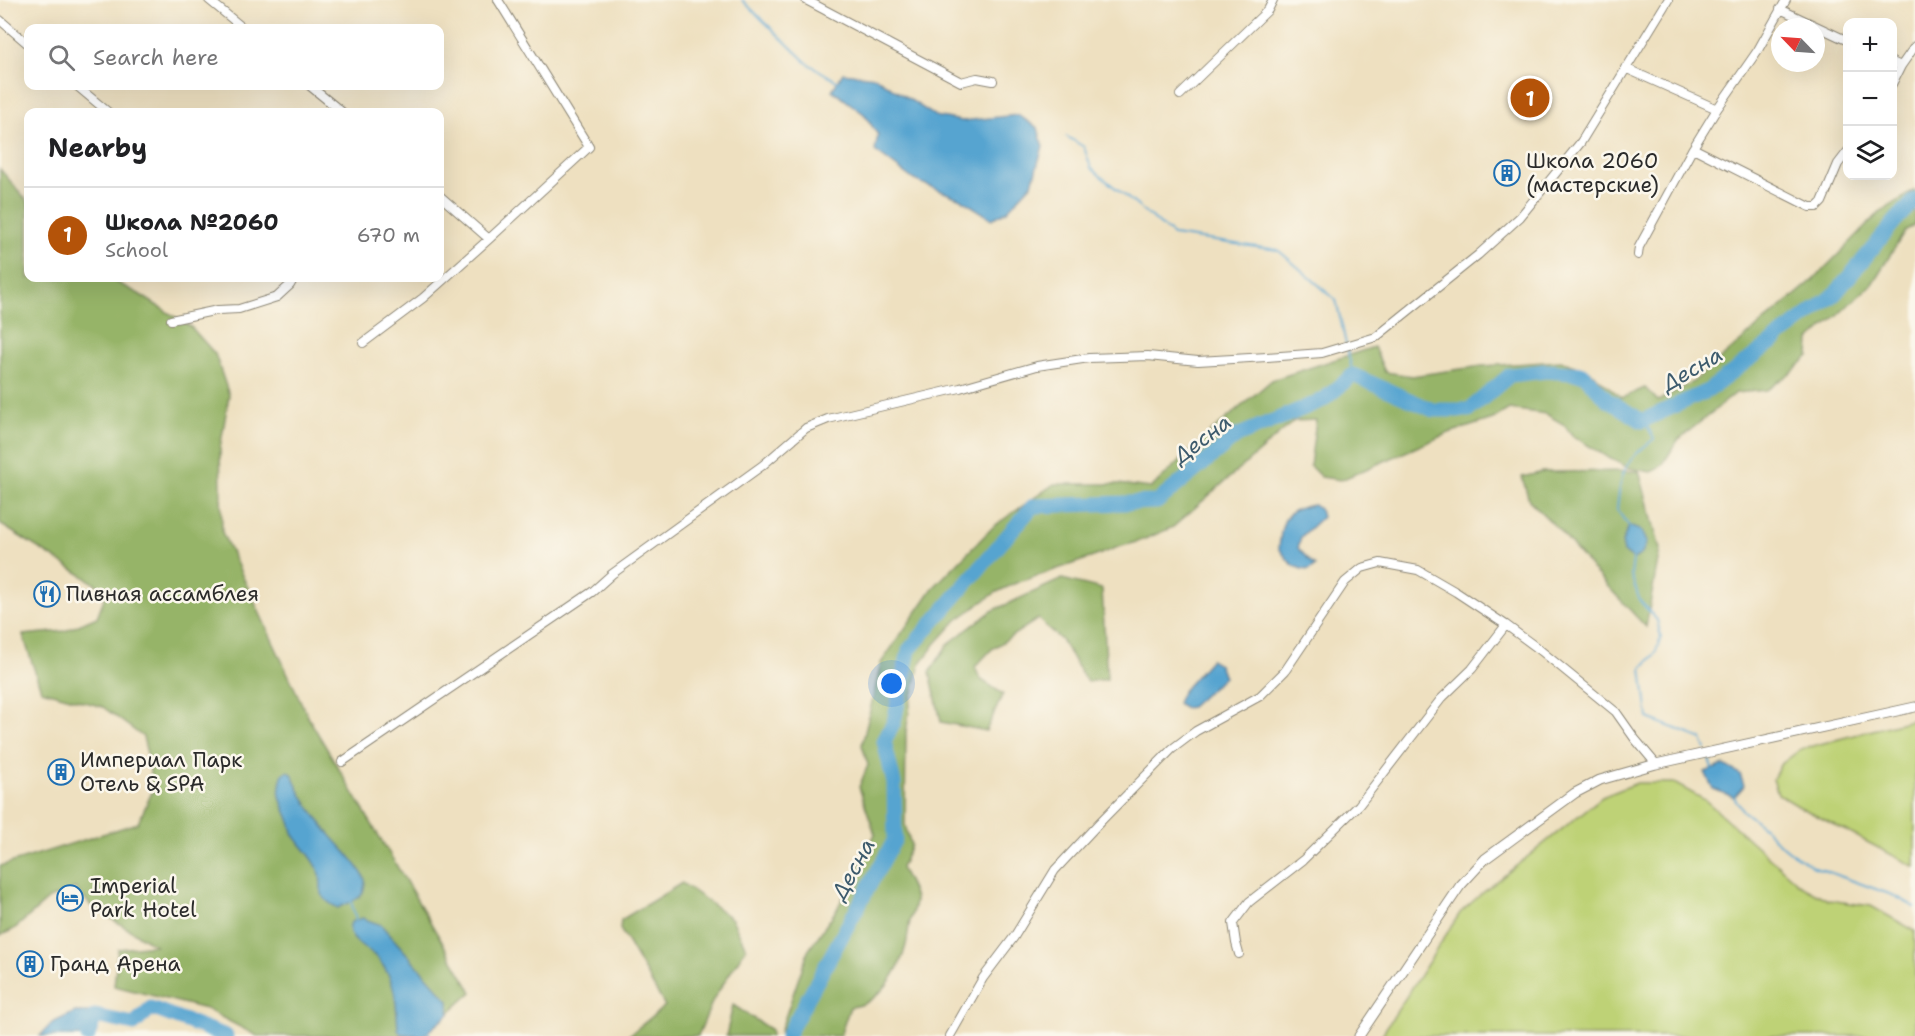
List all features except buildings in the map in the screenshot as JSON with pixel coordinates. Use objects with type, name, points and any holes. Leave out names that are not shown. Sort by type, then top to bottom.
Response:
[{"type":"street","points":[[209,0],[238,24]]},
{"type":"street","points":[[444,279],[589,147],[498,0]]},
{"type":"street","points":[[806,0],[961,82],[976,78],[993,81]]},
{"type":"street","points":[[1180,95],[1268,10],[1273,0]]},
{"type":"street","points":[[342,762],[592,592],[612,574],[763,465],[806,428],[828,419],[960,388],[1037,366],[1089,358],[1148,356],[1198,361],[1322,353],[1376,338],[1478,255],[1520,217],[1581,142],[1668,0]]},
{"type":"street","points":[[1638,255],[1639,247],[1694,148],[1717,109],[1758,50],[1786,0]]},
{"type":"street","points":[[1780,9],[1843,38]]},
{"type":"street","points":[[0,20],[24,41]]},
{"type":"street","points":[[1897,75],[1915,46]]},
{"type":"street","points":[[1897,64],[1901,66]]},
{"type":"street","points":[[1625,68],[1717,109]]},
{"type":"street","points":[[81,90],[103,108]]},
{"type":"street","points":[[315,90],[337,108]]},
{"type":"street","points":[[1694,148],[1810,207],[1816,207],[1822,202],[1843,158]]},
{"type":"street","points":[[444,200],[489,239]]},
{"type":"street","points":[[171,320],[218,310],[238,309],[277,297],[292,282]]},
{"type":"street","points":[[363,343],[441,282]]},
{"type":"street","points":[[950,1036],[983,978],[1014,937],[1055,870],[1172,748],[1196,730],[1260,696],[1285,670],[1345,582],[1362,568],[1380,563],[1418,570],[1506,625],[1616,712],[1656,764]]},
{"type":"street","points":[[1239,954],[1233,923],[1249,902],[1303,860],[1359,805],[1441,699],[1472,669],[1506,625]]},
{"type":"street","points":[[1359,1036],[1460,886],[1485,859],[1575,793],[1600,780],[1656,764],[1915,706]]},
{"type":"green space","points":[[0,169],[24,197],[24,282],[116,282],[191,327],[215,354],[229,395],[220,449],[222,532],[308,717],[472,992],[423,1036],[257,1036],[206,1009],[114,986],[118,949],[155,945],[93,908],[75,888],[49,899],[14,929],[0,936],[0,866],[138,823],[152,792],[149,762],[143,737],[103,707],[41,690],[23,635],[65,631],[97,617],[107,591],[0,524]]},
{"type":"green space","points":[[1915,190],[1915,225],[1906,230],[1872,284],[1810,340],[1809,356],[1767,390],[1736,393],[1678,440],[1663,464],[1651,472],[1629,468],[1607,457],[1573,436],[1563,424],[1546,414],[1509,409],[1493,419],[1449,433],[1341,480],[1321,477],[1310,466],[1316,420],[1294,421],[1173,527],[1140,541],[1016,583],[995,593],[957,620],[920,664],[911,699],[906,732],[905,825],[911,845],[901,868],[912,890],[915,903],[899,965],[887,985],[879,993],[860,1005],[850,1007],[840,1036],[782,1036],[780,1032],[808,951],[837,909],[875,834],[859,787],[868,765],[862,745],[881,663],[933,588],[994,526],[1054,484],[1118,484],[1151,488],[1211,432],[1272,380],[1374,347],[1385,372],[1412,376],[1482,366],[1561,361],[1591,372],[1622,398],[1645,388],[1658,401],[1693,382],[1813,280],[1879,213]]},
{"type":"green space","points":[[1639,471],[1660,549],[1646,627],[1529,500],[1522,477],[1543,472]]},
{"type":"green space","points":[[1062,579],[1102,589],[1107,679],[1087,682],[1062,641],[1038,619],[992,649],[975,667],[980,679],[1003,694],[986,731],[941,722],[930,672],[948,644],[992,611]]},
{"type":"green space","points":[[1915,719],[1915,867],[1778,794],[1773,779],[1780,765],[1801,749]]},
{"type":"green space","points":[[1637,783],[1674,783],[1705,800],[1800,885],[1828,900],[1871,906],[1915,931],[1915,1036],[1381,1036],[1460,913],[1602,797]]},
{"type":"green space","points":[[682,883],[732,919],[746,948],[713,1000],[698,1036],[628,1036],[665,1006],[620,929],[621,920]]},
{"type":"green space","points":[[733,1005],[771,1030],[771,1036],[726,1036]]},
{"type":"water","points":[[843,73],[875,77],[935,116],[962,121],[1018,115],[1038,128],[1043,146],[1032,184],[1007,211],[992,219],[961,199],[914,180],[875,151],[878,135],[864,114],[832,90]]},
{"type":"water","points":[[1314,505],[1320,510],[1322,517],[1301,537],[1298,548],[1315,566],[1309,570],[1291,564],[1279,548],[1286,517],[1296,509]]},
{"type":"water","points":[[1629,526],[1642,531],[1647,542],[1641,555],[1633,559],[1624,552],[1622,542]]},
{"type":"water","points":[[1211,659],[1219,665],[1224,677],[1191,707],[1185,708],[1177,703],[1182,692]]},
{"type":"water","points":[[1724,765],[1740,774],[1744,786],[1734,797],[1713,789],[1705,772]]},
{"type":"water","points":[[289,771],[310,808],[356,864],[365,880],[360,896],[338,908],[324,898],[319,872],[314,861],[294,835],[281,799],[280,788],[283,773]]},
{"type":"water","points":[[362,918],[381,925],[449,1001],[449,1014],[423,1036],[401,1034],[398,1030],[394,993],[385,968],[351,934],[351,922]]},
{"type":"water","points":[[75,1012],[90,1012],[95,1016],[91,1036],[40,1036],[52,1023]]},
{"type":"waterway","points":[[742,0],[807,63],[840,83]]},
{"type":"waterway","points":[[1066,136],[1084,147],[1091,168],[1173,235],[1278,250],[1336,300],[1353,375]]},
{"type":"waterway","name":"Десна","points":[[787,1036],[895,839],[894,783],[884,741],[894,722],[909,650],[1033,506],[1157,502],[1237,436],[1323,400],[1353,375],[1433,410],[1469,410],[1510,375],[1546,371],[1583,374],[1608,400],[1642,421],[1709,390],[1835,294],[1915,200]]},
{"type":"waterway","points":[[1629,526],[1617,510],[1618,498],[1622,478],[1629,462],[1654,439],[1644,420]]},
{"type":"waterway","points":[[1633,559],[1631,575],[1640,601],[1657,620],[1661,637],[1655,654],[1642,668],[1648,718],[1702,739],[1706,749]]},
{"type":"waterway","points":[[1708,755],[1712,769]]},
{"type":"waterway","points":[[1734,797],[1743,811],[1765,828],[1773,838],[1812,866],[1895,896],[1915,907]]},
{"type":"waterway","points":[[351,901],[356,920]]},
{"type":"waterway","name":"Десна","points":[[88,1036],[95,1016],[134,1024],[151,1008],[226,1036]]},
{"type":"waterway","points":[[428,1032],[430,1036]]},
{"type":"place","name":"Школа №2060","points":[[1530,98]]},
{"type":"place","name":"Школа 2060 (мастерские)","points":[[1507,173]]},
{"type":"place","name":"Пивная ассамблея","points":[[47,594]]},
{"type":"place","name":"Империал Парк Отель & SPA","points":[[61,772]]},
{"type":"place","name":"Imperial Park Hotel","points":[[70,898]]},
{"type":"place","name":"Гранд Арена","points":[[30,964]]}]
